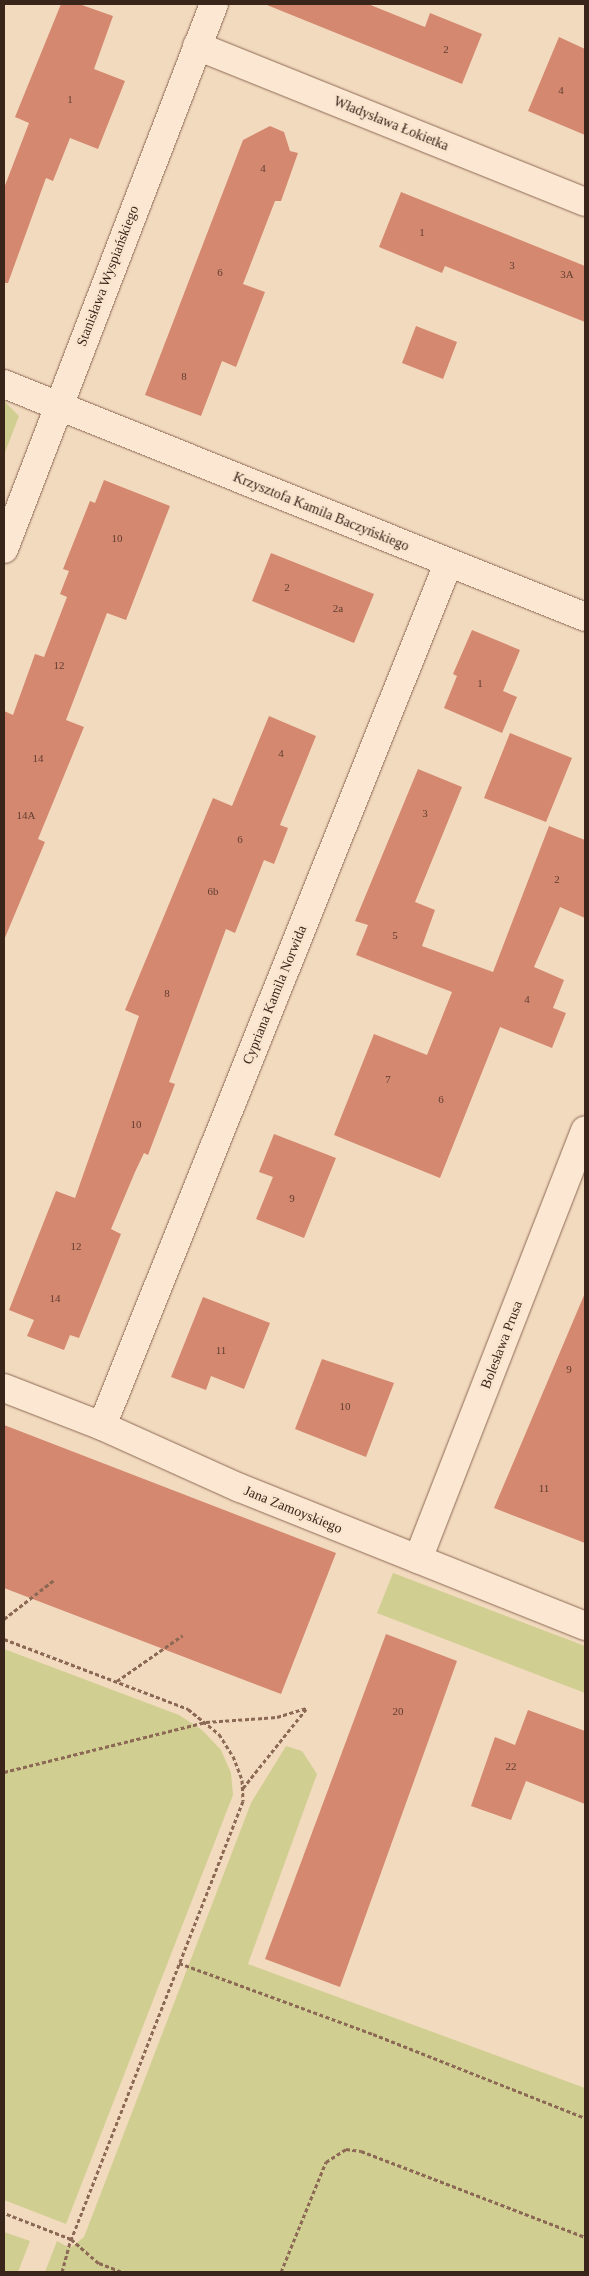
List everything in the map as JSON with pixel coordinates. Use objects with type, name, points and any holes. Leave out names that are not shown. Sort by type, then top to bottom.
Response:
[{"type":"street","name":"Stanisława Wyspiańskiego","points":[[4,549],[214,4]]},
{"type":"street","name":"Władysława Łokietka","points":[[197,46],[585,202]]},
{"type":"street","name":"Krzysztofa Kamila Baczyńskiego","points":[[4,384],[448,564],[585,617]]},
{"type":"street","name":"Cypriana Kamila Norwida","points":[[102,1426],[448,564]]},
{"type":"street","name":"Bolesława Prusa","points":[[418,1559],[585,1130]]},
{"type":"street","name":"Jana Zamoyskiego","points":[[4,1388],[102,1426],[240,1488],[585,1626]]},
{"type":"path","points":[[4,1619],[54,1580]]},
{"type":"path","points":[[116,1682],[183,1636]]},
{"type":"path","points":[[4,1639],[188,1709],[219,1734],[233,1756],[242,1789],[243,1801],[71,2239],[62,2272]]},
{"type":"path","points":[[4,1772],[206,1722],[277,1717],[306,1708],[242,1789]]},
{"type":"path","points":[[179,1963],[373,2034],[585,2118]]},
{"type":"path","points":[[281,2272],[326,2162],[346,2149],[361,2151],[585,2237]]},
{"type":"path","points":[[4,2213],[71,2239],[99,2263],[122,2272]]},
{"type":"shaded area","points":[[4,401],[19,416],[4,455]]},
{"type":"shaded area","points":[[393,1573],[585,1646],[585,1693],[377,1613]]},
{"type":"shaded area","points":[[4,1649],[179,1715],[202,1730],[221,1750],[231,1773],[233,1795],[66,2224],[4,2200]]},
{"type":"shaded area","points":[[286,1746],[302,1751],[317,1774],[248,1964],[585,2088],[585,2272],[45,2272],[57,2241],[70,2248],[84,2237],[251,1803]]},
{"type":"shaded area","points":[[4,2232],[30,2241],[18,2272],[4,2272]]},
{"type":"building","points":[[61,4],[79,4],[113,16],[94,69],[125,81],[98,149],[70,138],[53,181],[46,178],[8,283],[4,283],[4,188],[29,123],[15,117]]},
{"type":"building","points":[[368,4],[425,27],[430,13],[482,34],[462,84],[267,5]]},
{"type":"building","points":[[559,37],[585,49],[585,135],[528,111]]},
{"type":"building","points":[[270,126],[284,132],[290,151],[298,153],[281,201],[275,201],[243,284],[265,292],[236,367],[222,361],[201,416],[145,395],[243,140]]},
{"type":"building","points":[[401,192],[585,266],[585,322],[445,266],[442,273],[379,247]]},
{"type":"building","points":[[416,326],[457,342],[443,379],[402,363]]},
{"type":"building","points":[[104,480],[170,506],[126,620],[107,613],[66,720],[84,727],[38,839],[45,842],[4,940],[4,711],[13,715],[35,654],[44,657],[67,597],[60,594],[69,571],[63,569],[90,501],[95,503]]},
{"type":"building","points":[[271,553],[374,594],[354,643],[252,601]]},
{"type":"building","points":[[472,630],[520,650],[503,691],[517,697],[502,733],[444,708],[457,676],[453,674]]},
{"type":"building","points":[[269,716],[316,736],[280,825],[288,828],[274,864],[264,860],[235,933],[226,929],[169,1082],[175,1084],[148,1155],[144,1153],[111,1229],[121,1234],[79,1338],[70,1335],[64,1350],[27,1336],[34,1320],[9,1310],[56,1191],[75,1198],[139,1016],[125,1010],[213,798],[232,806]]},
{"type":"building","points":[[510,733],[572,758],[546,822],[484,798]]},
{"type":"building","points":[[418,769],[462,787],[415,902],[435,910],[422,946],[493,972],[549,826],[585,840],[585,918],[560,907],[534,967],[564,980],[553,1008],[566,1013],[552,1048],[500,1027],[440,1178],[334,1135],[374,1034],[427,1055],[452,992],[356,955],[368,925],[355,921]]},
{"type":"building","points":[[274,1134],[336,1158],[304,1238],[256,1219],[273,1177],[259,1172]]},
{"type":"building","points":[[585,1293],[585,1543],[494,1508]]},
{"type":"building","points":[[203,1297],[270,1323],[244,1389],[211,1376],[206,1390],[171,1377]]},
{"type":"building","points":[[322,1359],[394,1383],[366,1457],[295,1429]]},
{"type":"building","points":[[4,1425],[336,1553],[281,1694],[4,1588]]},
{"type":"building","points":[[386,1634],[457,1661],[340,1987],[265,1959]]},
{"type":"building","points":[[528,1710],[585,1731],[585,1804],[526,1781],[511,1820],[471,1806],[495,1737],[515,1745]]}]
